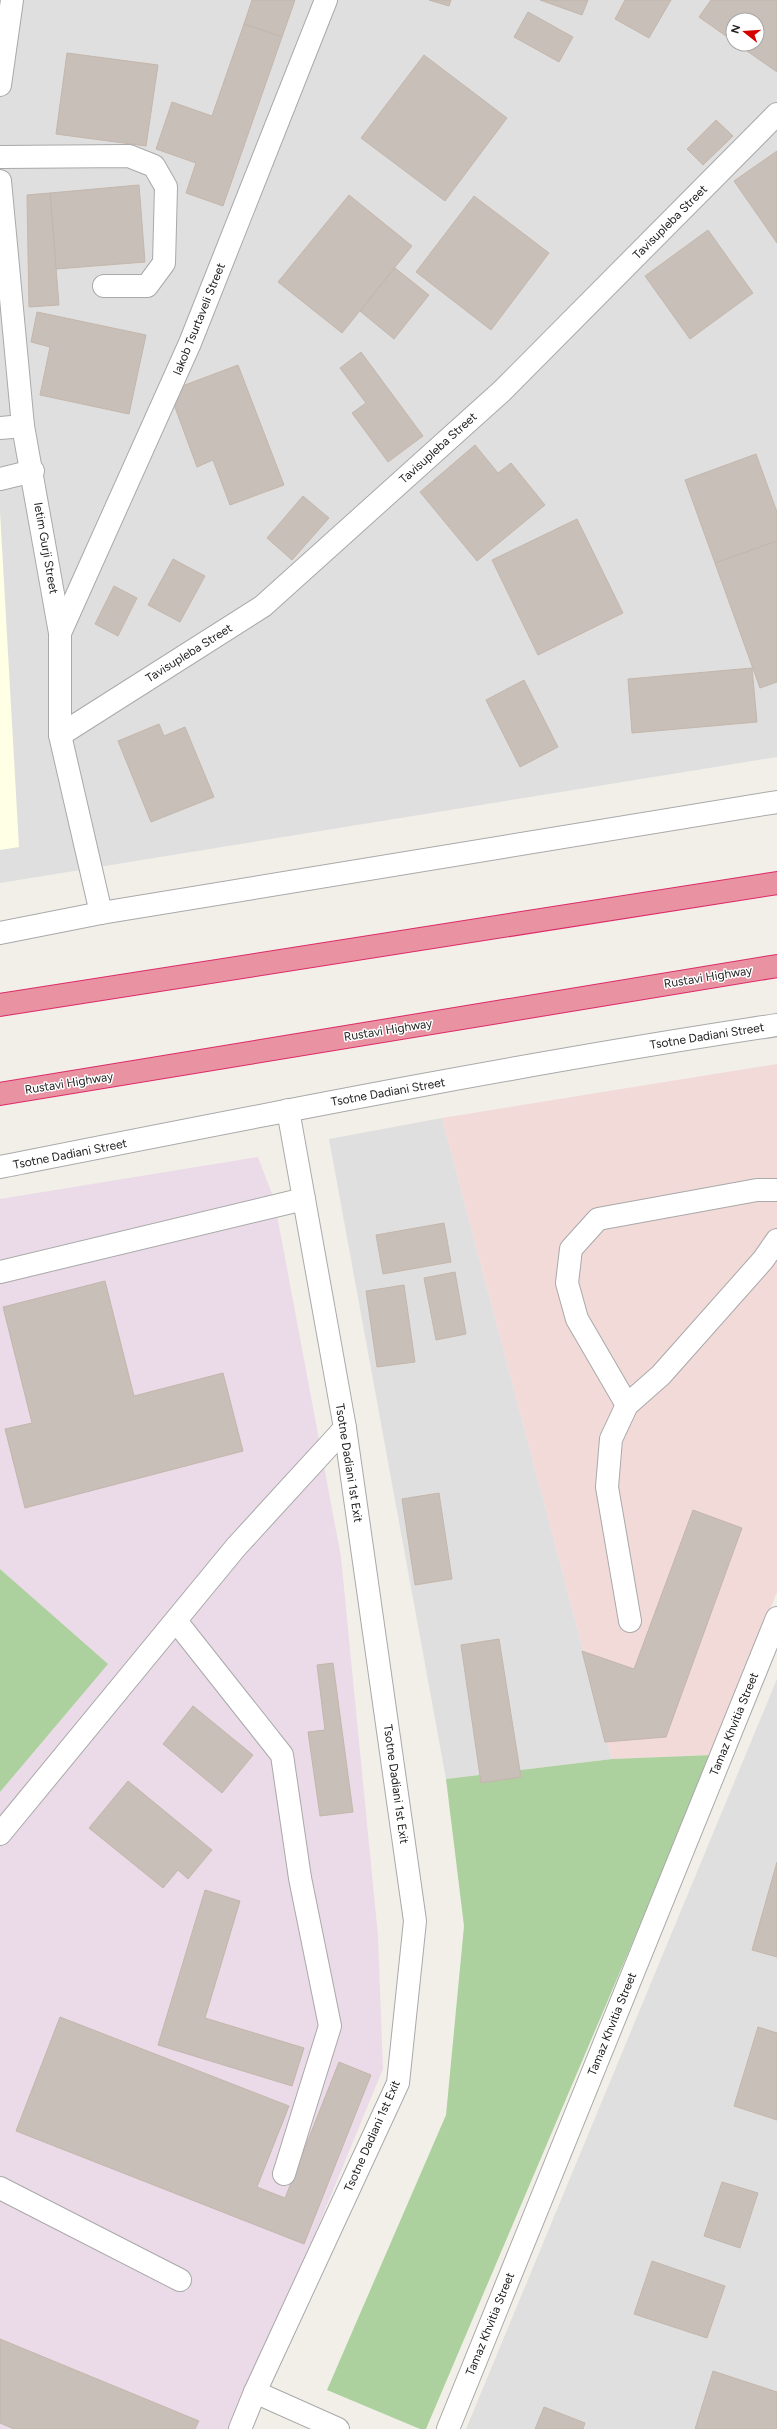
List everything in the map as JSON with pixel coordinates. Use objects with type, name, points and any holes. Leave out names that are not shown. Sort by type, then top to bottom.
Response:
[{"type":"highway","points":[[0,1004],[777,883]]},
{"type":"highway","name":"Rustavi Highway","points":[[0,1094],[777,966]]},
{"type":"street","points":[[0,85],[12,0]]},
{"type":"street","name":"Iakob Tsurtaveli Street","points":[[60,633],[190,343],[326,0]]},
{"type":"street","name":"Tavisupleba Street","points":[[60,735],[263,606],[502,391],[777,114]]},
{"type":"street","points":[[0,157],[129,156],[154,166],[166,187],[164,263],[146,286],[104,286]]},
{"type":"street","name":"Ietim Gurji Street","points":[[0,181],[23,426],[33,471],[60,633],[60,735],[101,912]]},
{"type":"street","points":[[0,428],[23,426]]},
{"type":"street","points":[[0,479],[33,471]]},
{"type":"street","points":[[0,933],[101,912],[777,802]]},
{"type":"street","name":"Tsotne Dadiani Street","points":[[0,1167],[288,1110],[692,1038],[777,1025]]},
{"type":"street","name":"Tsotne Dadiani 1st Exit","points":[[240,2429],[255,2392],[398,2083],[415,1921],[345,1428],[288,1110]]},
{"type":"street","points":[[627,1406],[577,1318],[567,1283],[571,1249],[598,1219],[757,1190],[777,1190]]},
{"type":"street","points":[[0,1272],[304,1199]]},
{"type":"street","points":[[630,1621],[607,1487],[611,1439],[627,1406],[661,1375],[763,1260],[777,1240]]},
{"type":"street","points":[[0,1834],[236,1547],[345,1428]]},
{"type":"street","name":"Tamaz Khvitia Street","points":[[448,2429],[777,1618]]},
{"type":"street","points":[[176,1621],[282,1755],[300,1878],[330,2026],[284,2174]]},
{"type":"street","points":[[0,2188],[180,2280]]},
{"type":"street","points":[[255,2392],[338,2429]]},
{"type":"shaded area","points":[[0,0],[777,0],[777,757],[0,883]]},
{"type":"shaded area","points":[[0,512],[19,847],[0,850]]},
{"type":"shaded area","points":[[777,1064],[777,1592],[712,1755],[612,1759],[442,1118]]},
{"type":"shaded area","points":[[442,1118],[612,1759],[446,1779],[329,1139]]},
{"type":"shaded area","points":[[258,1157],[274,1199],[341,1557],[378,1936],[383,2069],[282,2314],[228,2429],[0,2429],[0,1792],[107,1664],[0,1569],[0,1199]]},
{"type":"shaded area","points":[[777,1679],[777,2429],[466,2429]]},
{"type":"green space","points":[[0,1569],[108,1664],[0,1792]]},
{"type":"green space","points":[[712,1755],[426,2429],[420,2429],[327,2390],[446,2115],[464,1926],[446,1779],[612,1759]]},
{"type":"building","points":[[252,0],[295,0],[282,37],[244,24]]},
{"type":"building","points":[[429,0],[451,0],[449,6]]},
{"type":"building","points":[[540,0],[588,0],[582,15]]},
{"type":"building","points":[[625,0],[671,0],[649,38],[615,19]]},
{"type":"building","points":[[711,0],[777,0],[777,72],[748,52],[765,52],[765,12],[725,12],[725,35],[699,17]]},
{"type":"building","points":[[528,12],[573,37],[559,62],[514,37]]},
{"type":"building","points":[[244,24],[282,37],[223,206],[186,193],[196,163],[156,149],[172,102],[212,116]]},
{"type":"building","points":[[67,53],[158,65],[146,146],[56,134]]},
{"type":"building","points":[[424,55],[507,118],[445,201],[361,138]]},
{"type":"building","points":[[716,120],[733,136],[703,165],[687,149]]},
{"type":"building","points":[[777,151],[777,243],[734,181]]},
{"type":"building","points":[[139,185],[145,262],[56,269],[50,193]]},
{"type":"building","points":[[50,193],[59,305],[29,307],[27,195]]},
{"type":"building","points":[[349,195],[412,246],[342,333],[278,282]]},
{"type":"building","points":[[474,196],[549,253],[491,330],[416,272]]},
{"type":"building","points":[[708,230],[753,293],[690,339],[645,276]]},
{"type":"building","points":[[395,268],[429,295],[394,339],[360,311]]},
{"type":"building","points":[[37,312],[146,335],[129,414],[40,395],[50,347],[31,342]]},
{"type":"building","points":[[361,352],[423,436],[388,462],[352,413],[366,403],[340,368]]},
{"type":"building","points":[[238,365],[284,485],[230,505],[213,460],[197,467],[169,391]]},
{"type":"building","points":[[475,445],[498,473],[511,463],[545,505],[477,561],[420,492]]},
{"type":"building","points":[[756,454],[777,512],[777,541],[715,563],[685,480]]},
{"type":"building","points":[[303,496],[329,518],[292,560],[267,538]]},
{"type":"building","points":[[577,519],[623,613],[538,655],[492,560]]},
{"type":"building","points":[[777,541],[777,682],[760,688],[715,563]]},
{"type":"building","points":[[173,559],[205,576],[180,622],[148,605]]},
{"type":"building","points":[[114,586],[137,598],[118,636],[95,624]]},
{"type":"building","points":[[752,668],[757,722],[632,733],[628,679]]},
{"type":"building","points":[[524,680],[558,747],[520,767],[486,700]]},
{"type":"building","points":[[159,724],[164,736],[185,727],[214,797],[151,822],[118,741]]},
{"type":"building","points":[[444,1223],[451,1262],[383,1274],[376,1235]]},
{"type":"building","points":[[455,1272],[466,1334],[436,1340],[424,1278]]},
{"type":"building","points":[[105,1281],[134,1396],[223,1373],[243,1451],[25,1508],[5,1429],[32,1423],[3,1307]]},
{"type":"building","points":[[404,1285],[415,1362],[377,1367],[366,1291]]},
{"type":"building","points":[[439,1493],[452,1579],[415,1585],[402,1499]]},
{"type":"building","points":[[693,1510],[742,1528],[666,1737],[605,1742],[582,1651],[634,1669]]},
{"type":"building","points":[[499,1639],[521,1777],[481,1783],[461,1645]]},
{"type":"building","points":[[333,1663],[353,1812],[320,1816],[308,1732],[325,1730],[317,1665]]},
{"type":"building","points":[[193,1706],[253,1755],[222,1793],[163,1744]]},
{"type":"building","points":[[128,1781],[212,1850],[188,1879],[178,1870],[163,1888],[89,1828]]},
{"type":"building","points":[[777,1862],[777,1957],[752,1950]]},
{"type":"building","points":[[205,1890],[240,1901],[205,2018],[304,2048],[292,2086],[158,2045]]},
{"type":"building","points":[[60,2017],[289,2106],[257,2187],[285,2198],[339,2062],[371,2075],[304,2244],[16,2131]]},
{"type":"building","points":[[758,2027],[777,2033],[777,2120],[734,2106]]},
{"type":"building","points":[[722,2182],[758,2193],[740,2248],[704,2236]]},
{"type":"building","points":[[652,2261],[725,2286],[707,2338],[634,2314]]},
{"type":"building","points":[[0,2339],[199,2421],[195,2429],[14,2429],[0,2423]]},
{"type":"building","points":[[713,2371],[777,2392],[777,2429],[695,2429]]},
{"type":"building","points":[[544,2407],[585,2423],[583,2429],[535,2429]]}]
